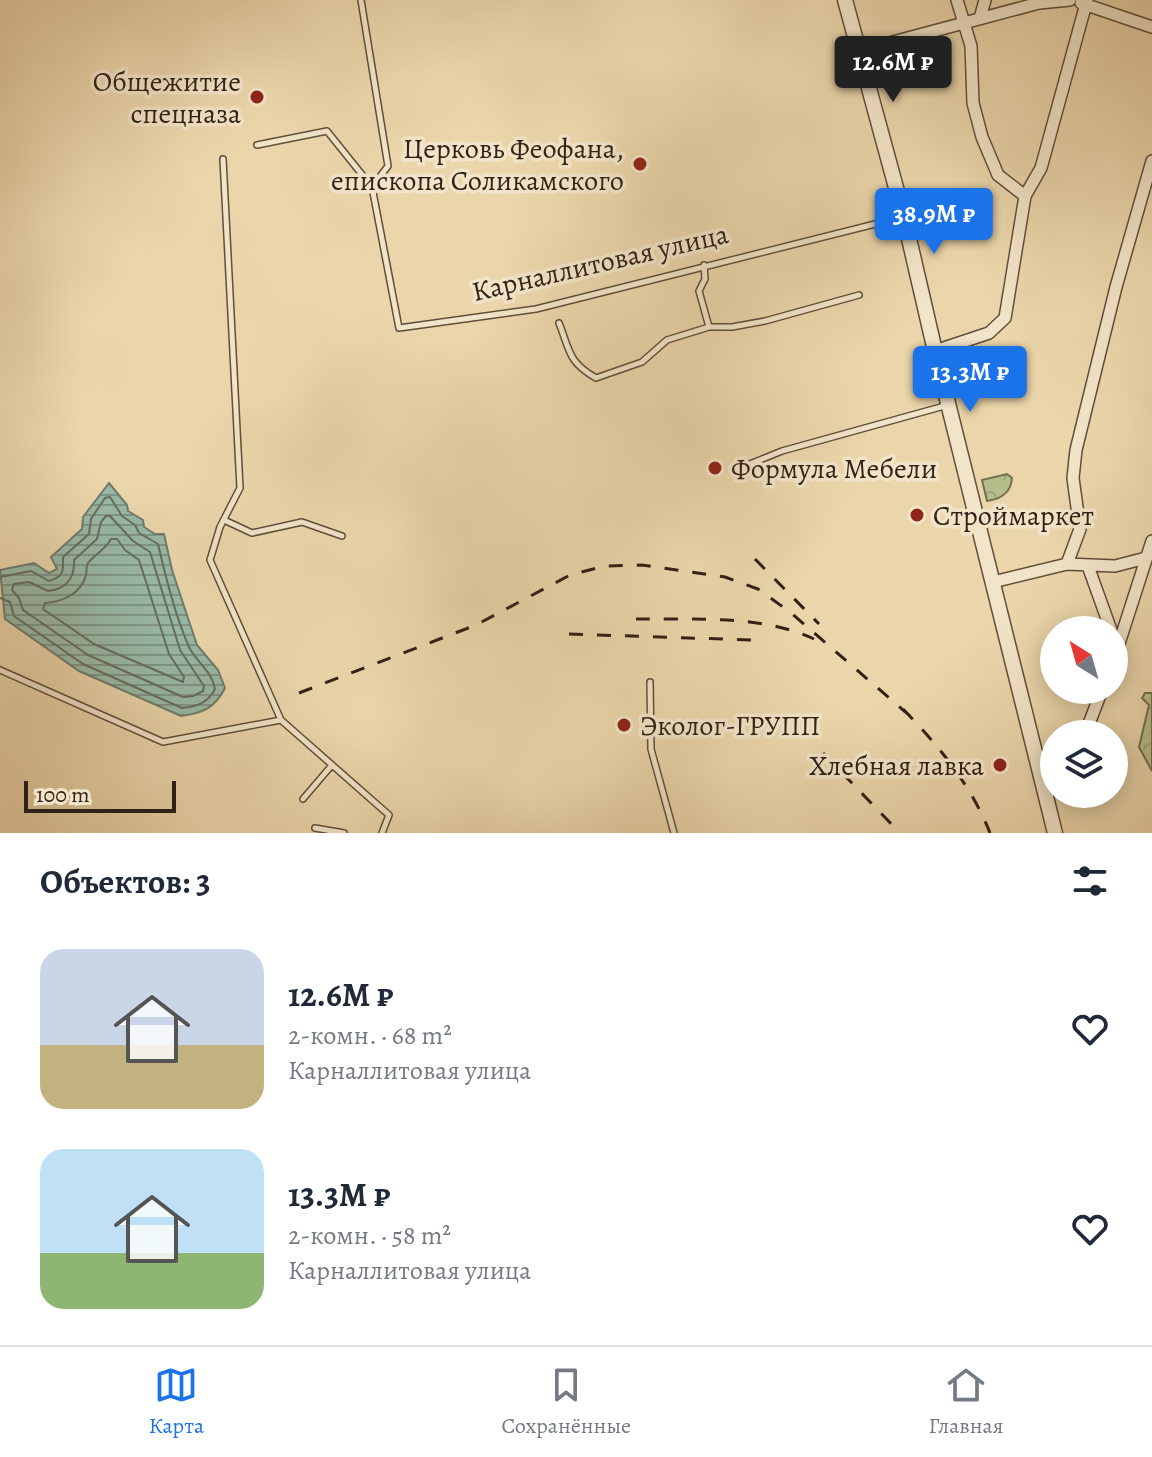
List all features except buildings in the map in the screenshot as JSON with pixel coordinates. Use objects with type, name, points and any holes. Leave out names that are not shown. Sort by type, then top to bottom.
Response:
[{"type":"street","points":[[845,0],[904,217],[948,405],[1040,759]]},
{"type":"street","points":[[957,0],[971,46],[973,103],[985,146],[998,175],[1025,196]]},
{"type":"street","points":[[980,18],[985,0]]},
{"type":"street","points":[[859,51],[1039,3],[1071,0],[1086,2],[1152,27]]},
{"type":"street","points":[[935,351],[989,333],[1005,318],[1025,196],[1041,168],[1086,2]]},
{"type":"street","points":[[1067,564],[1080,529],[1073,478],[1076,450],[1116,287],[1152,161]]},
{"type":"street","points":[[1126,616],[1152,541]]},
{"type":"street","points":[[993,582],[1067,564],[1115,566],[1146,558]]},
{"type":"street","points":[[1088,566],[1106,616]]},
{"type":"street","points":[[1052,808],[1055,833]]},
{"type":"lane","points":[[361,0],[388,166],[372,187]]},
{"type":"lane","name":"Карналлитовая улица","points":[[257,145],[327,131],[372,187],[399,328],[536,309],[904,217]]},
{"type":"lane","points":[[223,159],[240,488],[224,520],[210,560],[281,720],[389,815],[382,833]]},
{"type":"lane","points":[[704,265],[705,279],[699,291],[709,327]]},
{"type":"lane","points":[[559,323],[571,359],[580,369],[596,378],[642,362],[667,340],[709,327],[732,327],[765,321],[859,295]]},
{"type":"lane","points":[[750,464],[782,451],[948,405]]},
{"type":"lane","points":[[224,520],[252,533],[302,522],[342,536]]},
{"type":"lane","points":[[0,670],[163,742],[281,720]]},
{"type":"lane","points":[[650,682],[651,749],[674,833]]},
{"type":"lane","points":[[303,799],[332,765]]},
{"type":"lane","points":[[315,828],[344,833]]},
{"type":"green space","points":[[1007,474],[1012,478],[1008,491],[997,499],[987,501],[982,480]]},
{"type":"green space","points":[[1145,693],[1152,693],[1152,771],[1139,747],[1149,705],[1142,698]]},
{"type":"water","points":[[109,483],[127,505],[128,511],[143,520],[144,527],[155,534],[164,534],[172,570],[197,645],[218,670],[225,688],[212,705],[202,711],[181,716],[79,671],[5,619],[0,570],[34,563],[49,573],[57,569],[51,557],[82,529],[83,517]]},
{"type":"railway","points":[[755,559],[819,624]]},
{"type":"railway","points":[[299,693],[476,625],[570,575],[605,566],[642,565],[725,577],[758,589],[790,612],[910,716]]},
{"type":"railway","points":[[636,619],[749,622],[772,625],[814,639]]},
{"type":"railway","points":[[569,634],[751,640]]},
{"type":"railway","points":[[903,709],[953,767],[990,833]]},
{"type":"railway","points":[[823,753],[900,833]]},
{"type":"place","name":"Общежитие спецназа","points":[[257,97]]},
{"type":"place","name":"Церковь Феофана, епископа Соликамского","points":[[640,164]]},
{"type":"place","name":"Формула Мебели","points":[[715,468]]},
{"type":"place","name":"Строймаркет","points":[[917,515]]},
{"type":"place","name":"Эколог-ГРУПП","points":[[624,725]]},
{"type":"place","name":"Хлебная лавка","points":[[1000,765]]}]
